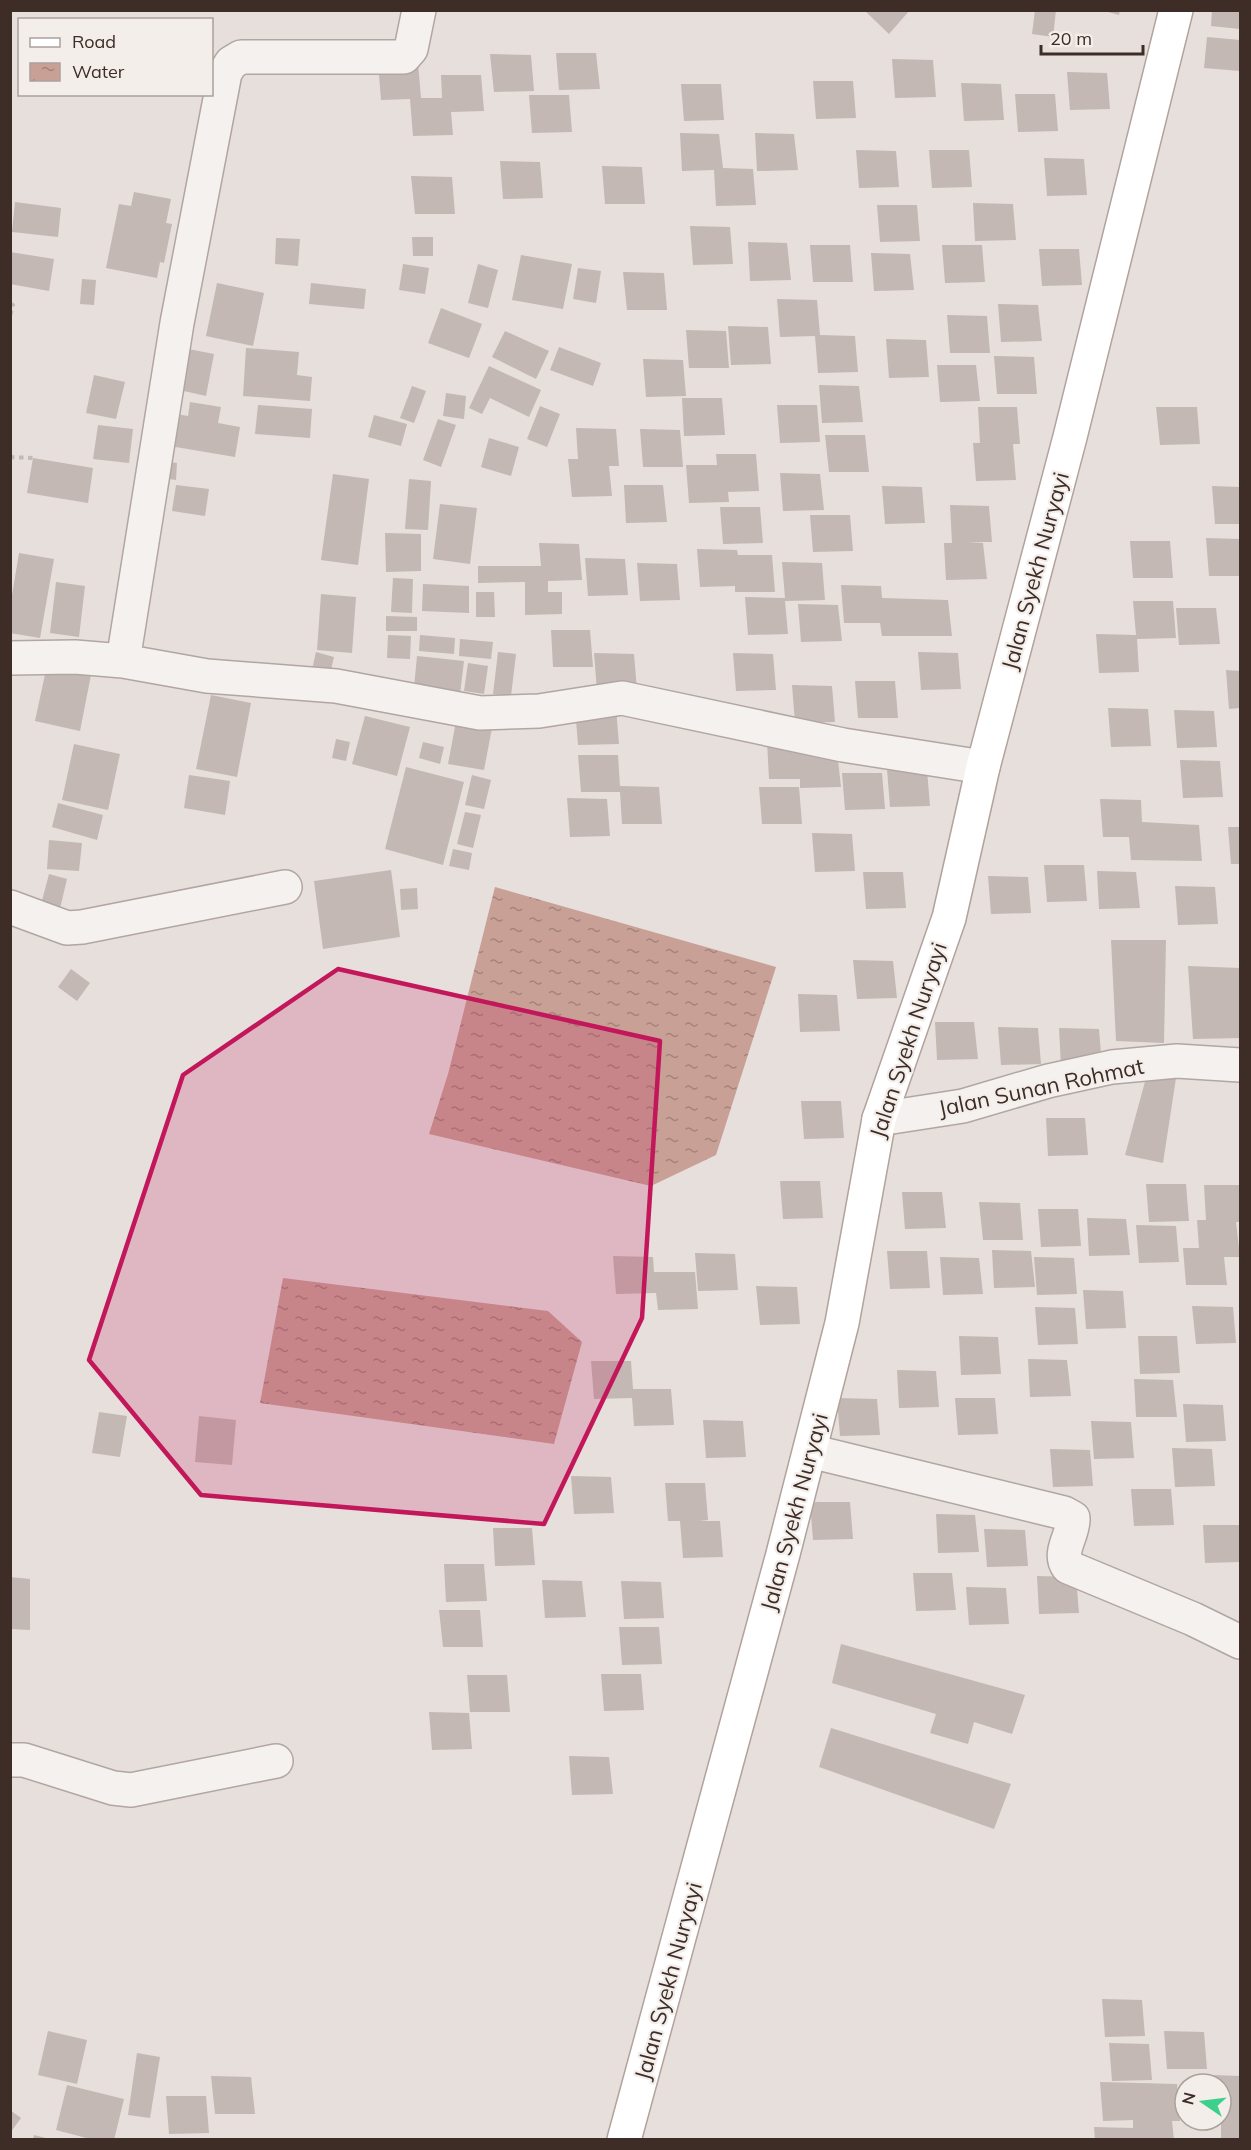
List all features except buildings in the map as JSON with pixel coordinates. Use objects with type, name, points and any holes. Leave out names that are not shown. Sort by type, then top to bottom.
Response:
[{"type":"main road","name":"Jalan Syekh Nuryayi","points":[[624,2139],[810,1451],[842,1323],[879,1119],[948,918],[983,767],[1070,437],[1176,10]]},
{"type":"street","points":[[123,661],[177,323],[225,73],[231,63],[241,57],[404,57],[411,49],[418,10]]},
{"type":"street","points":[[10,658],[75,657],[123,661],[207,676],[336,686],[480,713],[539,711],[622,698],[843,745],[983,767]]},
{"type":"street","points":[[10,907],[67,928],[82,927],[285,887]]},
{"type":"street","name":"Jalan Sunan Rohmat","points":[[879,1119],[963,1106],[1048,1081],[1112,1067],[1177,1061],[1240,1065]]},
{"type":"street","points":[[810,1451],[1064,1514],[1072,1518],[1073,1527],[1064,1554],[1068,1568],[1193,1619],[1240,1642]]},
{"type":"street","points":[[10,1760],[24,1760],[113,1788],[131,1790],[276,1761]]},
{"type":"path","points":[[10,304],[13,305],[10,316]]},
{"type":"path","points":[[10,457],[33,458]]},
{"type":"highlighted area","points":[[338,969],[660,1041],[642,1318],[544,1524],[201,1495],[89,1360],[183,1075]]},
{"type":"water","points":[[495,887],[776,967],[716,1155],[651,1186],[429,1134],[448,1074]]},
{"type":"water","points":[[283,1278],[548,1311],[582,1342],[554,1444],[260,1403]]}]
